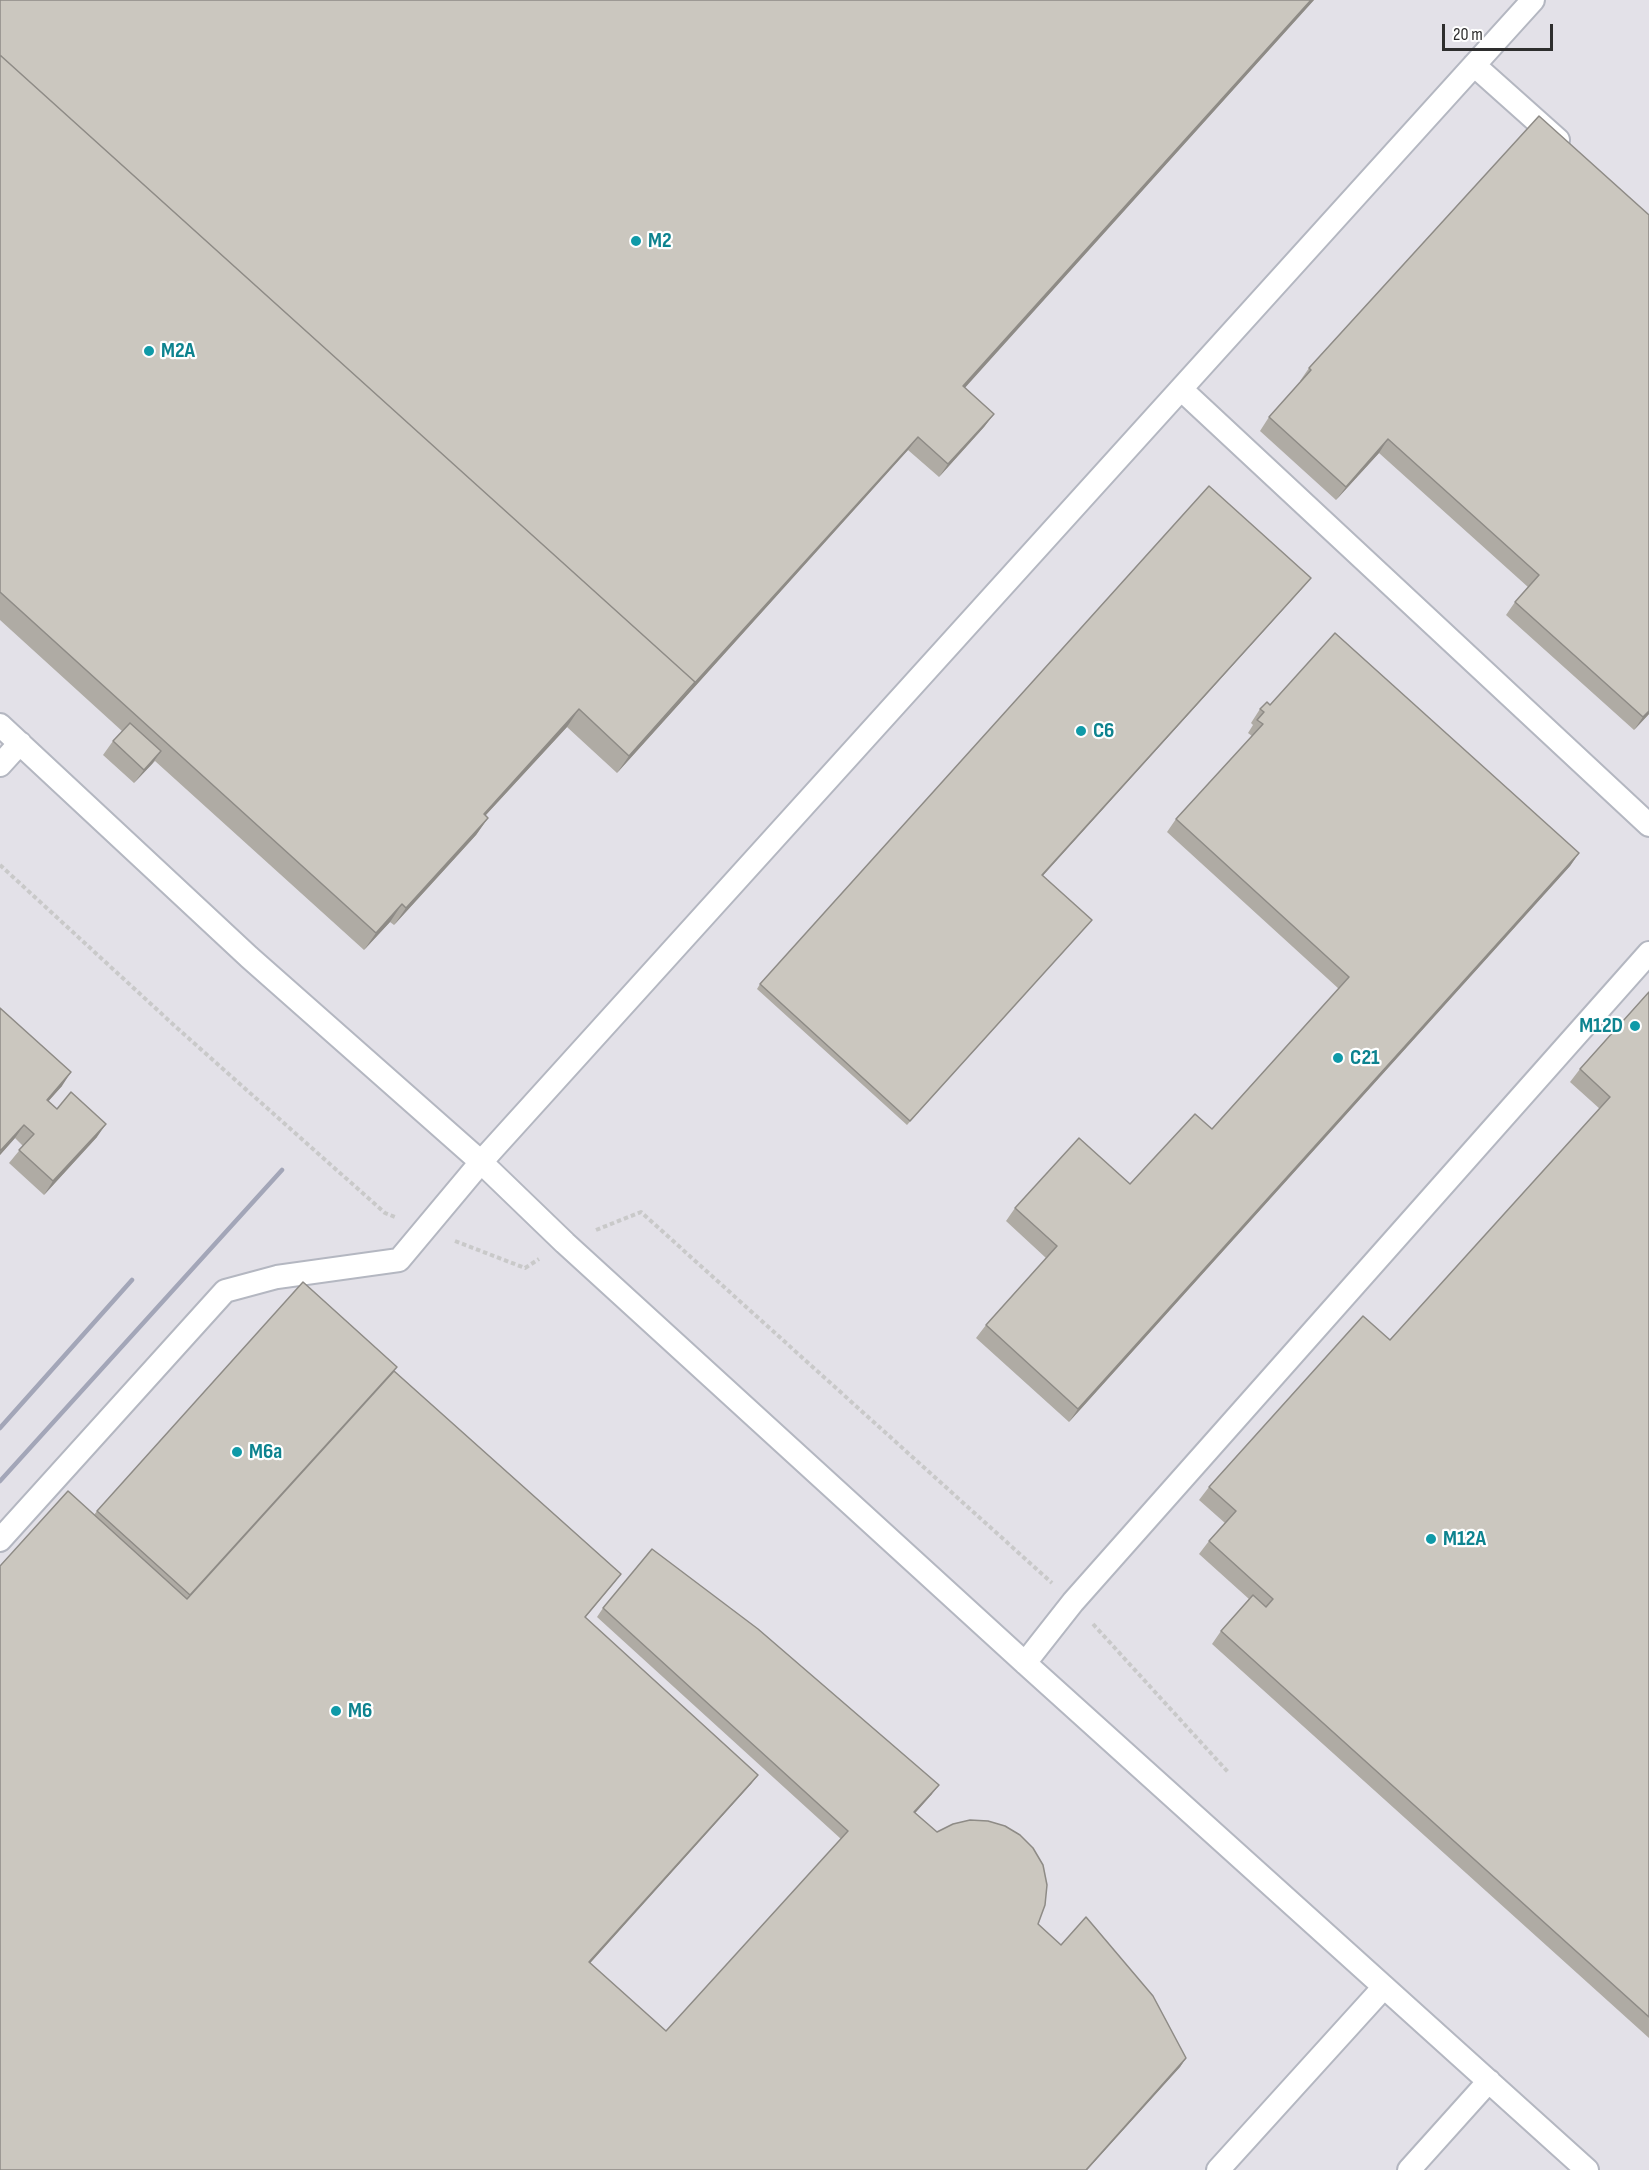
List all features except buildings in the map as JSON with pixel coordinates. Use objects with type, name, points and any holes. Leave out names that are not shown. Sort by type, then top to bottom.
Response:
[{"type":"lane","points":[[0,1540],[225,1291],[277,1277],[399,1260],[481,1162],[1533,0]]},
{"type":"lane","points":[[1474,65],[1572,153]]},
{"type":"lane","points":[[1182,390],[1649,825]]},
{"type":"lane","points":[[0,724],[249,957],[481,1162],[565,1243],[1025,1663],[1587,2170]]},
{"type":"lane","points":[[0,765],[20,743]]},
{"type":"lane","points":[[1025,1663],[1072,1602],[1649,953]]},
{"type":"lane","points":[[1218,2170],[1384,1987]]},
{"type":"lane","points":[[1409,2170],[1489,2081]]},
{"type":"shaded area","points":[[0,0],[1649,0],[1649,2170],[0,2170]]},
{"type":"railway","points":[[0,1481],[282,1170]]},
{"type":"railway","points":[[0,1428],[132,1280]]},
{"type":"place","name":"M2","points":[[636,241]]},
{"type":"place","name":"M2A","points":[[149,351]]},
{"type":"place","name":"C6","points":[[1081,731]]},
{"type":"place","name":"M12D","points":[[1635,1026]]},
{"type":"place","name":"C21","points":[[1338,1058]]},
{"type":"place","name":"M6a","points":[[237,1452]]},
{"type":"place","name":"M12A","points":[[1431,1539]]},
{"type":"place","name":"M6","points":[[336,1711]]}]
